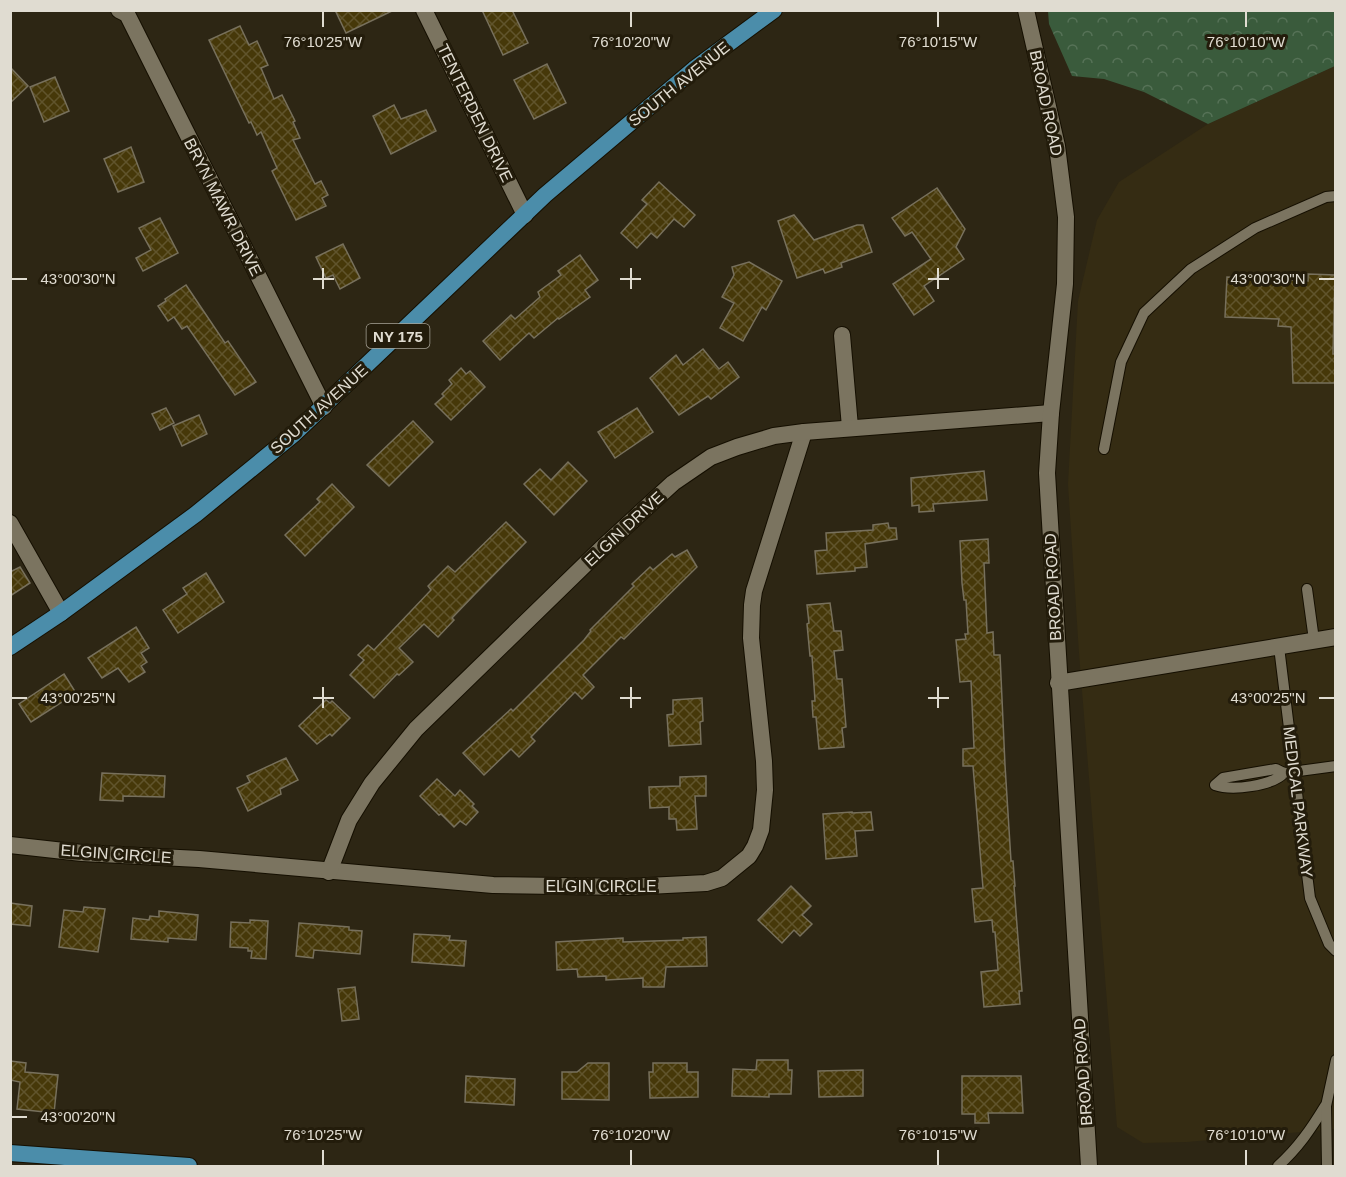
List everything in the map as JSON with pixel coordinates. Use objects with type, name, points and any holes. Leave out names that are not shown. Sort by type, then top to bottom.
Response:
[{"type":"main road","name":"SOUTH AVENUE","points":[[10,647],[61,613],[196,514],[324,407],[545,195],[694,69],[774,10]]},
{"type":"main road","points":[[10,1153],[189,1167]]},
{"type":"street","name":"TENTERDEN DRIVE","points":[[424,10],[525,215]]},
{"type":"street","name":"BROAD ROAD","points":[[1026,10],[1057,146],[1066,217],[1065,284],[1047,473],[1089,1167]]},
{"type":"street","name":"BRYN MAWR DRIVE","points":[[124,12],[324,407]]},
{"type":"street","points":[[842,335],[850,428]]},
{"type":"street","name":"ELGIN DRIVE","points":[[328,872],[349,820],[372,783],[416,729],[601,549],[673,483],[711,457],[774,436],[804,432],[1051,413]]},
{"type":"street","name":"ELGIN CIRCLE","points":[[10,845],[82,853],[199,859],[493,885],[628,887],[706,883],[722,878],[749,856],[761,830],[765,790],[764,761],[751,638],[752,605],[754,591],[804,432]]},
{"type":"street","points":[[10,523],[61,613]]},
{"type":"street","points":[[1058,683],[1335,637]]},
{"type":"lane","points":[[1104,449],[1120,362],[1144,314],[1191,269],[1255,228],[1326,197],[1335,196]]},
{"type":"lane","points":[[1307,590],[1314,640]]},
{"type":"lane","name":"MEDICAL PARKWAY","points":[[1279,646],[1289,773],[1310,898],[1329,944],[1335,951]]},
{"type":"lane","points":[[1289,773],[1276,769],[1223,778],[1215,785],[1227,789],[1261,784],[1278,780],[1289,773],[1335,766]]},
{"type":"lane","points":[[1327,1167],[1326,1106],[1335,1060]]},
{"type":"lane","points":[[1278,1167],[1296,1150],[1326,1106]]},
{"type":"shaded area","points":[[1335,66],[1335,1129],[1187,1142],[1143,1143],[1117,1127],[1079,653],[1068,484],[1078,301],[1097,220],[1119,182],[1208,124]]},
{"type":"green space","points":[[1048,11],[1335,11],[1335,66],[1208,124],[1144,92],[1104,79],[1072,76],[1049,24]]},
{"type":"building","points":[[335,10],[394,10],[346,33]]},
{"type":"building","points":[[482,10],[512,10],[528,43],[503,55]]},
{"type":"building","points":[[240,26],[249,45],[257,41],[268,65],[261,68],[274,99],[282,95],[295,121],[293,122],[300,138],[293,140],[315,184],[321,181],[328,195],[322,198],[326,206],[296,220],[272,171],[277,168],[261,132],[257,135],[251,122],[249,123],[209,40]]},
{"type":"building","points":[[547,64],[566,103],[534,119],[514,80]]},
{"type":"building","points":[[10,67],[28,86],[10,103]]},
{"type":"building","points":[[55,77],[69,111],[44,122],[30,87]]},
{"type":"building","points":[[394,105],[401,119],[426,110],[436,131],[391,154],[373,116]]},
{"type":"building","points":[[131,147],[144,182],[118,192],[104,159]]},
{"type":"building","points":[[659,182],[695,215],[684,227],[674,219],[657,238],[651,233],[637,248],[621,233],[647,204],[642,200]]},
{"type":"building","points":[[937,188],[965,229],[956,247],[964,259],[924,286],[934,301],[914,315],[893,284],[931,259],[912,232],[905,236],[892,218]]},
{"type":"building","points":[[794,215],[814,240],[863,225],[872,252],[841,263],[842,267],[825,273],[823,269],[797,278],[778,221]]},
{"type":"building","points":[[160,218],[178,253],[143,271],[136,258],[151,250],[139,228]]},
{"type":"building","points":[[343,244],[360,278],[340,289],[333,275],[326,278],[316,257]]},
{"type":"building","points":[[580,255],[598,280],[585,290],[590,297],[558,318],[534,338],[529,333],[500,360],[483,341],[511,315],[515,319],[540,297],[538,292],[561,275],[558,271]]},
{"type":"building","points":[[749,262],[782,281],[766,310],[762,307],[743,341],[720,328],[734,303],[722,297],[734,275],[732,267]]},
{"type":"building","points":[[1308,274],[1335,275],[1333,354],[1335,354],[1335,383],[1293,383],[1291,327],[1278,326],[1279,319],[1225,317],[1227,277],[1308,281]]},
{"type":"building","points":[[186,285],[225,343],[228,341],[256,382],[235,395],[187,326],[182,329],[174,317],[168,321],[158,306]]},
{"type":"building","points":[[703,349],[719,369],[728,362],[739,377],[711,399],[708,396],[679,415],[650,378],[676,355],[683,365]]},
{"type":"building","points":[[461,368],[466,374],[470,371],[485,387],[451,420],[435,404],[452,384],[449,380]]},
{"type":"building","points":[[166,408],[174,423],[160,430],[152,414]]},
{"type":"building","points":[[637,408],[653,432],[615,458],[598,432]]},
{"type":"building","points":[[199,415],[207,434],[182,446],[173,426]]},
{"type":"building","points":[[413,421],[433,442],[389,486],[367,465]]},
{"type":"building","points":[[568,462],[587,481],[554,515],[524,484],[540,469],[551,480]]},
{"type":"building","points":[[984,471],[987,500],[933,504],[934,511],[919,512],[919,505],[912,506],[911,478]]},
{"type":"building","points":[[332,484],[354,507],[305,556],[285,535],[320,502],[317,499]]},
{"type":"building","points":[[506,522],[526,542],[452,618],[454,620],[438,637],[424,624],[399,648],[413,662],[399,675],[397,674],[374,698],[350,675],[364,660],[358,655],[368,645],[374,650],[431,590],[428,586],[448,566],[455,572]]},
{"type":"building","points":[[888,523],[889,528],[896,528],[897,539],[865,544],[867,567],[855,568],[855,571],[817,574],[815,551],[827,550],[826,533],[873,530],[873,525]]},
{"type":"building","points":[[988,539],[989,563],[984,563],[987,633],[993,632],[994,655],[1000,655],[1011,861],[1013,861],[1022,991],[1019,991],[1020,1004],[984,1007],[981,972],[998,970],[992,920],[975,922],[972,889],[983,888],[973,766],[963,766],[963,749],[974,748],[971,681],[960,682],[956,640],[966,639],[965,634],[968,634],[960,541]]},
{"type":"building","points":[[687,550],[697,567],[624,639],[621,637],[583,675],[594,687],[582,699],[575,692],[531,737],[535,741],[519,757],[511,749],[484,775],[463,753],[511,709],[513,711],[584,640],[590,630],[650,567],[653,570],[672,554],[675,557]]},
{"type":"building","points":[[20,567],[30,583],[10,596],[10,572]]},
{"type":"building","points":[[206,573],[224,602],[178,633],[163,610],[187,594],[183,588]]},
{"type":"building","points":[[830,603],[834,631],[841,631],[843,650],[834,651],[837,679],[842,679],[846,727],[842,728],[844,747],[819,749],[816,717],[813,717],[812,701],[815,701],[807,605]]},
{"type":"building","points":[[136,627],[149,648],[141,653],[147,662],[141,666],[145,672],[129,682],[118,668],[102,678],[88,658]]},
{"type":"building","points":[[64,674],[76,693],[31,722],[19,704]]},
{"type":"building","points":[[702,698],[701,744],[669,746],[667,715],[673,714],[673,700]]},
{"type":"building","points":[[326,700],[330,703],[332,701],[350,718],[332,736],[330,734],[317,744],[299,726]]},
{"type":"building","points":[[286,758],[298,780],[280,789],[281,794],[248,811],[237,788],[250,782],[247,776]]},
{"type":"building","points":[[102,773],[165,776],[164,797],[123,796],[123,801],[100,800]]},
{"type":"building","points":[[706,776],[706,796],[695,796],[697,829],[677,830],[676,819],[669,819],[669,807],[650,808],[649,787],[680,786],[680,777]]},
{"type":"building","points":[[437,779],[455,796],[460,790],[474,804],[472,806],[478,812],[466,825],[460,821],[454,827],[420,796]]},
{"type":"building","points":[[871,812],[873,830],[855,831],[857,856],[826,859],[823,814]]},
{"type":"building","points":[[791,886],[811,906],[802,915],[812,924],[800,936],[794,930],[782,943],[758,920]]},
{"type":"building","points":[[10,903],[32,906],[30,926],[10,924]]},
{"type":"building","points":[[84,907],[105,909],[98,952],[59,947],[64,910],[83,912]]},
{"type":"building","points":[[159,911],[198,915],[196,940],[168,938],[168,942],[131,939],[133,918],[149,920],[150,916],[159,917]]},
{"type":"building","points":[[250,920],[268,921],[266,959],[251,958],[252,951],[248,951],[248,948],[230,947],[231,922],[250,923]]},
{"type":"building","points":[[299,923],[349,927],[349,930],[362,931],[360,954],[314,950],[313,958],[296,956]]},
{"type":"building","points":[[414,934],[450,936],[449,940],[466,941],[464,966],[412,962]]},
{"type":"building","points":[[706,937],[707,966],[666,967],[664,987],[643,987],[643,978],[606,980],[606,976],[578,977],[577,969],[557,970],[556,942],[623,938],[623,942],[683,940],[683,938]]},
{"type":"building","points":[[355,987],[359,1019],[342,1021],[338,989]]},
{"type":"building","points":[[757,1060],[788,1060],[788,1070],[792,1070],[791,1094],[769,1094],[769,1097],[732,1096],[733,1069],[756,1070]]},
{"type":"building","points":[[10,1061],[26,1063],[25,1072],[58,1075],[54,1113],[17,1109],[20,1082],[10,1080]]},
{"type":"building","points":[[588,1063],[609,1063],[609,1100],[562,1099],[562,1072],[577,1072]]},
{"type":"building","points":[[653,1063],[687,1063],[687,1072],[698,1072],[698,1097],[650,1098],[649,1072],[653,1072]]},
{"type":"building","points":[[863,1070],[863,1096],[819,1097],[818,1071]]},
{"type":"building","points":[[466,1076],[515,1079],[514,1105],[465,1102]]},
{"type":"building","points":[[962,1076],[1021,1076],[1023,1113],[988,1113],[989,1123],[975,1123],[975,1114],[962,1114]]}]
